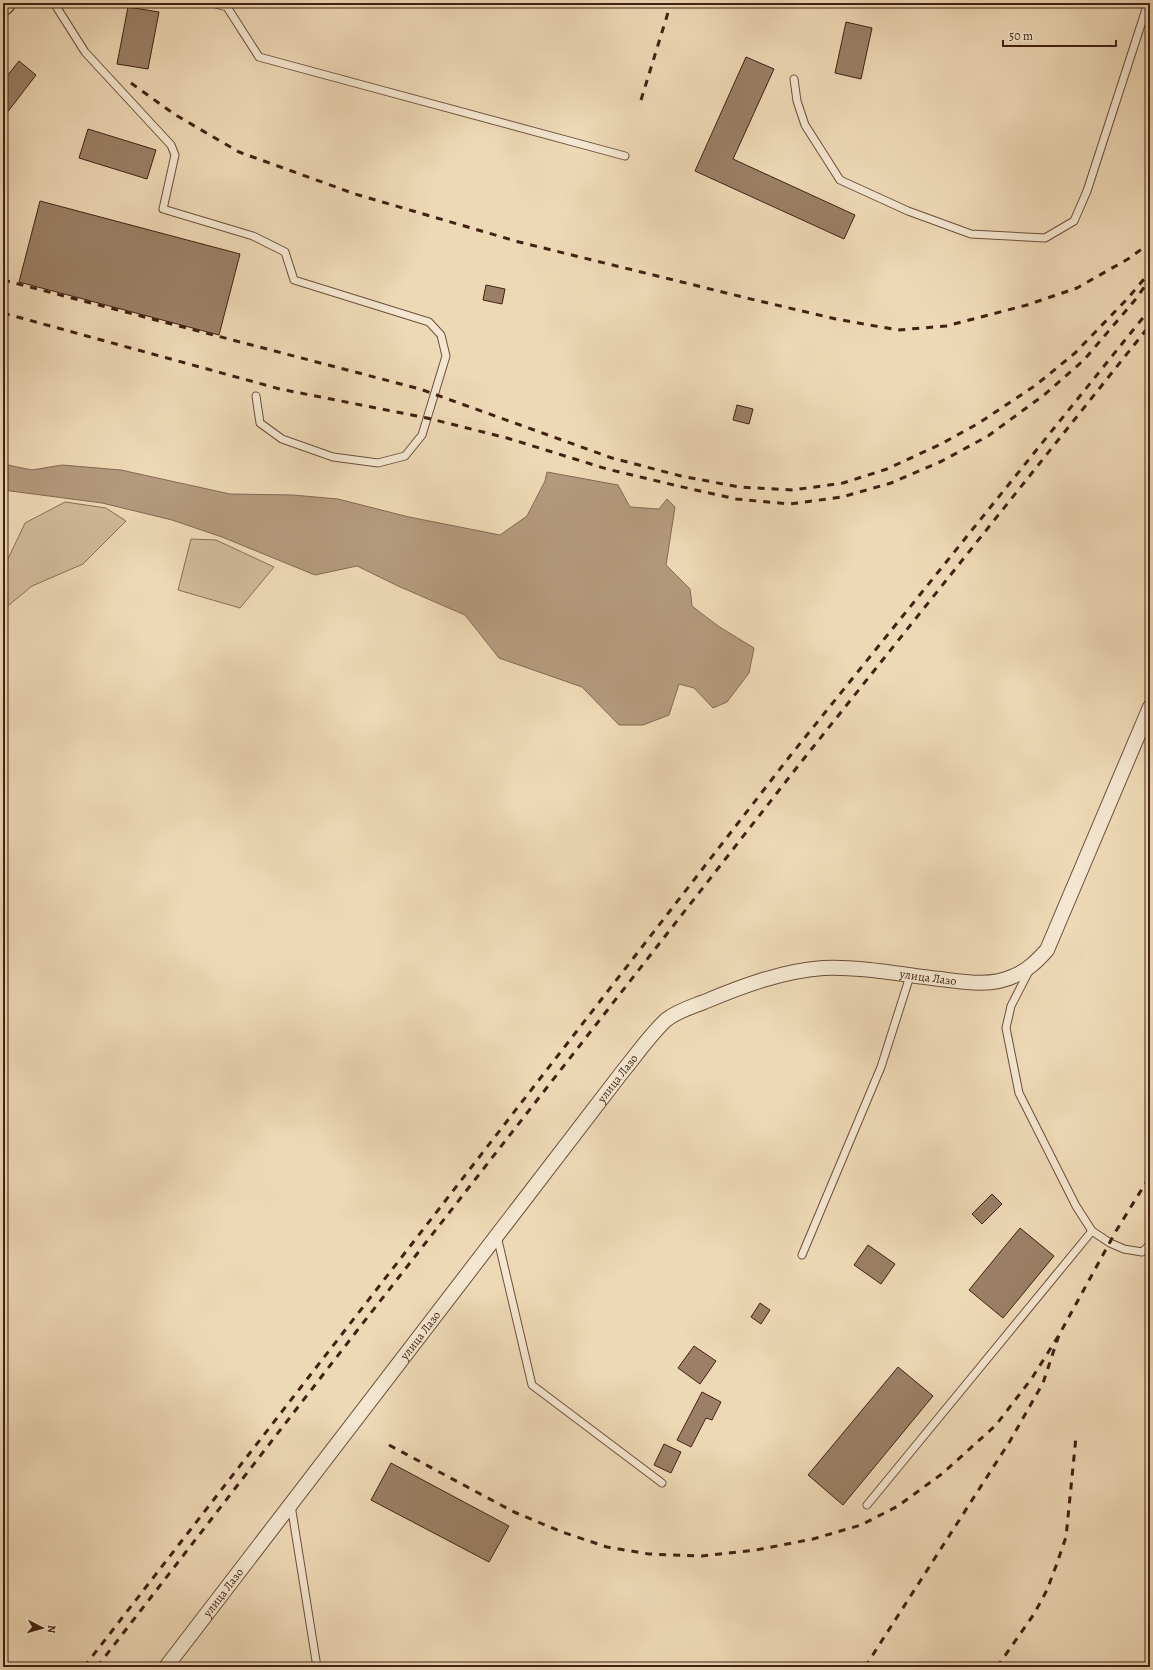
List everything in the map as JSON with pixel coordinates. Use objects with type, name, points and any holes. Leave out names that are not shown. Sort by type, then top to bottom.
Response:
[{"type":"street","name":"улица Лазо","points":[[166,1667],[623,1071],[646,1042],[667,1020],[683,1010],[724,994],[763,980],[798,971],[823,968],[847,968],[910,976],[989,983],[1013,977],[1031,967],[1047,950],[1150,707]]},
{"type":"lane","points":[[54,3],[85,52],[171,145],[175,155],[163,209],[253,236],[285,252],[294,280],[429,322],[441,335],[446,356],[435,394],[422,434],[405,456],[378,463],[333,457],[282,438],[260,423],[256,396]]},
{"type":"lane","points":[[212,3],[227,7],[259,57],[625,156]]},
{"type":"lane","points":[[794,79],[797,101],[806,125],[840,180],[908,211],[971,234],[1045,238],[1074,221],[1087,191],[1148,3]]},
{"type":"lane","points":[[1031,967],[1011,1006],[1006,1028],[1019,1093],[1076,1206],[1092,1231],[1110,1243],[1124,1249],[1142,1252],[1150,1245]]},
{"type":"lane","points":[[802,1254],[880,1067],[910,976]]},
{"type":"lane","points":[[867,1505],[1092,1231]]},
{"type":"lane","points":[[497,1236],[532,1385],[662,1483]]},
{"type":"lane","points":[[291,1504],[317,1667]]},
{"type":"shaded area","points":[[3,464],[32,470],[62,465],[121,470],[230,494],[293,495],[338,499],[409,517],[500,535],[527,516],[545,481],[547,472],[618,485],[630,507],[659,509],[667,499],[675,507],[666,565],[690,589],[692,606],[718,626],[754,648],[749,673],[727,702],[713,708],[694,688],[679,684],[669,715],[643,725],[619,725],[582,687],[499,658],[465,615],[398,586],[357,566],[315,575],[222,537],[172,520],[102,503],[3,490]]},
{"type":"shaded area","points":[[65,502],[106,508],[126,521],[83,564],[32,586],[3,610],[3,557],[8,559],[25,523]]},
{"type":"shaded area","points":[[191,539],[216,540],[274,567],[240,608],[178,590]]},
{"type":"building","points":[[128,7],[159,12],[148,69],[117,64]]},
{"type":"building","points":[[846,22],[872,28],[861,79],[835,73]]},
{"type":"building","points":[[746,57],[774,69],[733,159],[855,215],[844,239],[695,171]]},
{"type":"building","points":[[19,61],[36,75],[3,118],[3,81]]},
{"type":"building","points":[[88,129],[156,150],[147,179],[79,158]]},
{"type":"building","points":[[40,201],[240,254],[219,335],[19,282]]},
{"type":"building","points":[[486,285],[505,289],[502,304],[483,300]]},
{"type":"building","points":[[737,405],[753,409],[749,424],[733,420]]},
{"type":"building","points":[[992,1194],[1002,1204],[982,1224],[972,1214]]},
{"type":"building","points":[[1020,1228],[1054,1256],[1003,1318],[969,1290]]},
{"type":"building","points":[[868,1245],[895,1264],[881,1284],[854,1265]]},
{"type":"building","points":[[760,1303],[770,1310],[761,1324],[751,1317]]},
{"type":"building","points":[[694,1346],[716,1361],[700,1384],[678,1368]]},
{"type":"building","points":[[898,1367],[933,1396],[843,1505],[808,1475]]},
{"type":"building","points":[[702,1392],[721,1402],[712,1420],[706,1418],[691,1447],[677,1440]]},
{"type":"building","points":[[664,1444],[681,1452],[671,1473],[654,1465]]},
{"type":"building","points":[[391,1463],[509,1526],[489,1562],[371,1500]]},
{"type":"railway","points":[[641,100],[671,3]]},
{"type":"railway","points":[[131,83],[174,114],[239,152],[355,194],[519,242],[836,319],[898,330],[946,326],[1027,305],[1077,288],[1128,259],[1150,243]]},
{"type":"railway","points":[[3,280],[420,389],[612,458],[681,476],[739,487],[793,490],[843,483],[887,469],[941,444],[979,423],[1036,385],[1075,353],[1128,298],[1150,272]]},
{"type":"railway","points":[[3,313],[280,389],[427,418],[507,438],[607,469],[736,499],[790,504],[842,497],[891,483],[942,461],[988,436],[1044,395],[1084,360],[1135,300],[1150,279]]},
{"type":"railway","points":[[84,1667],[790,756],[1150,309]]},
{"type":"railway","points":[[97,1667],[356,1332],[798,766],[1150,325]]},
{"type":"railway","points":[[865,1667],[1010,1441],[1043,1383],[1059,1335],[1116,1231],[1150,1176]]},
{"type":"railway","points":[[389,1445],[514,1512],[562,1532],[607,1547],[649,1554],[702,1556],[756,1550],[813,1539],[861,1525],[898,1506],[943,1473],[996,1425],[1032,1378],[1059,1335]]},
{"type":"railway","points":[[997,1667],[1034,1614],[1047,1590],[1066,1537],[1076,1437]]}]
